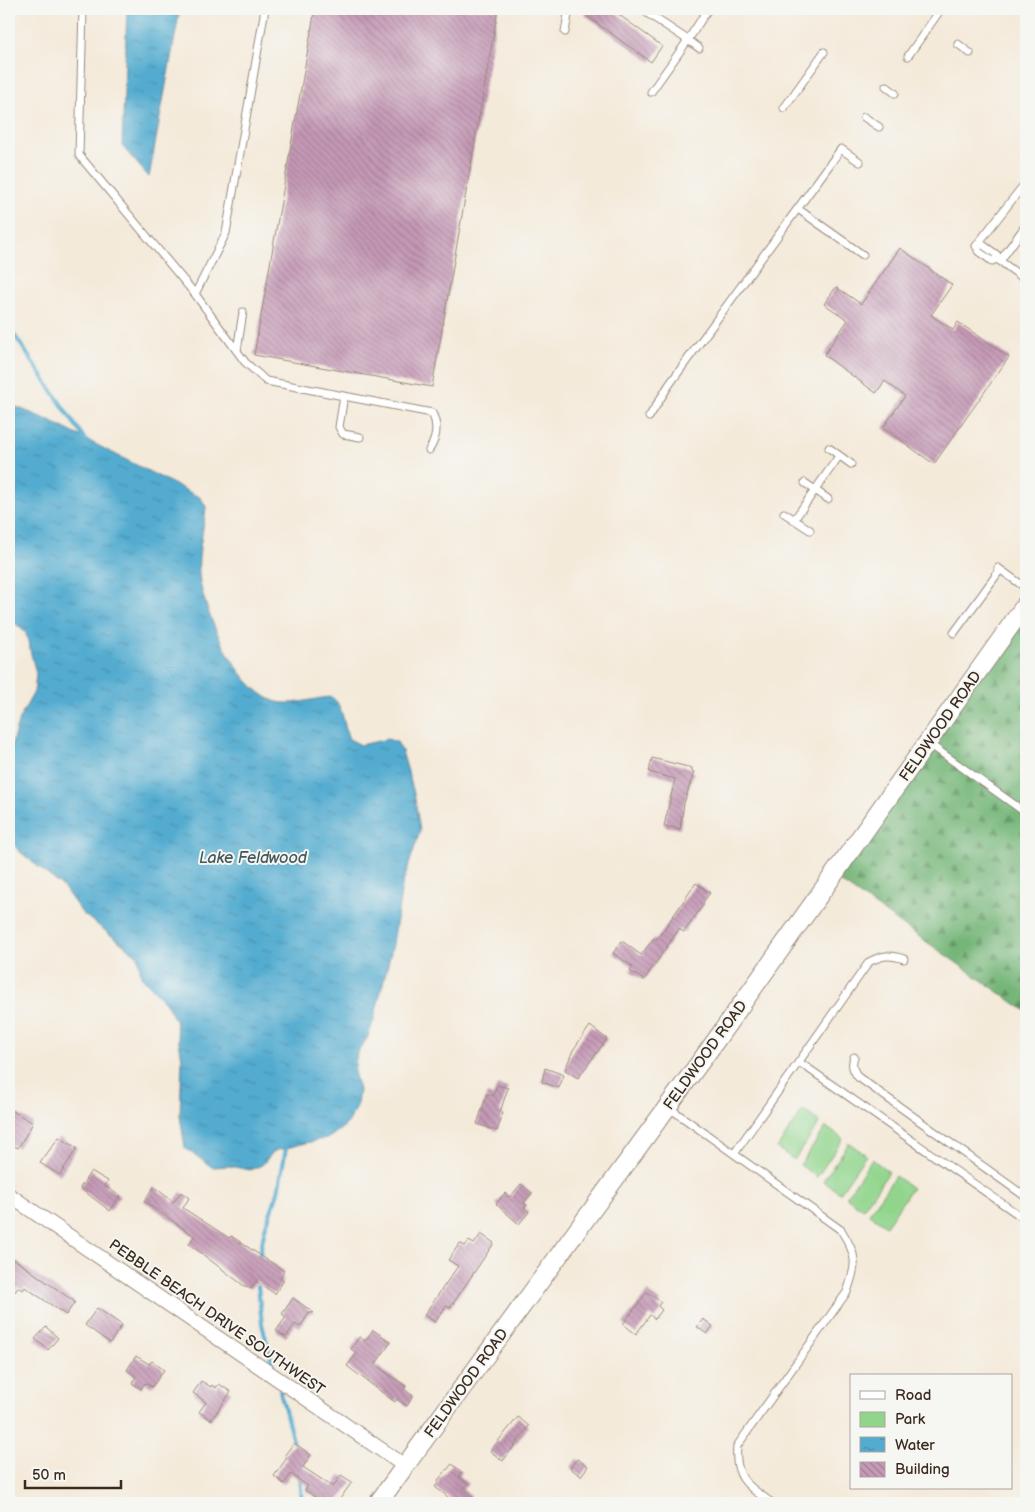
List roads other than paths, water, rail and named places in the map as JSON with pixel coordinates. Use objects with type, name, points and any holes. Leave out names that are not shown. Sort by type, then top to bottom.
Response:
[{"type":"street","name":"FELDWOOD ROAD","points":[[378,1503],[668,1106],[927,743],[1024,613]]},
{"type":"street","name":"PEBBLE BEACH DRIVE SOUTHWEST","points":[[9,1195],[405,1466]]},
{"type":"lane","points":[[82,9],[79,155],[195,294],[237,351],[266,381],[432,413],[437,422],[434,443],[429,450]]},
{"type":"lane","points":[[195,294],[226,233],[265,9]]},
{"type":"lane","points":[[565,32],[569,9]]},
{"type":"lane","points":[[641,9],[700,48]]},
{"type":"lane","points":[[651,92],[708,9]]},
{"type":"lane","points":[[908,56],[941,9]]},
{"type":"lane","points":[[958,44],[970,53]]},
{"type":"lane","points":[[784,108],[824,52]]},
{"type":"lane","points":[[886,86],[896,93]]},
{"type":"lane","points":[[864,117],[880,127]]},
{"type":"lane","points":[[649,417],[669,385],[841,149],[860,162]]},
{"type":"lane","points":[[1026,182],[976,246],[978,251],[992,261],[999,260],[1026,280]]},
{"type":"lane","points":[[798,209],[863,256]]},
{"type":"lane","points":[[999,260],[1026,224]]},
{"type":"lane","points":[[237,351],[243,312]]},
{"type":"lane","points":[[344,396],[339,427],[343,434],[360,437]]},
{"type":"lane","points":[[829,448],[851,464]]},
{"type":"lane","points":[[794,520],[839,456]]},
{"type":"lane","points":[[805,483],[828,499]]},
{"type":"lane","points":[[784,513],[810,530]]},
{"type":"lane","points":[[954,633],[999,569],[1026,588]]},
{"type":"lane","points":[[927,743],[1026,813]]},
{"type":"lane","points":[[734,1154],[869,962],[879,957],[891,955],[904,959]]},
{"type":"lane","points":[[854,1057],[853,1071],[858,1077],[1026,1196]]},
{"type":"lane","points":[[798,1062],[1026,1220]]},
{"type":"lane","points":[[668,1106],[841,1230],[853,1248],[856,1267],[847,1292],[737,1446],[735,1462],[740,1477],[748,1486],[772,1503]]},
{"type":"water","points":[[127,9],[180,9],[149,177],[122,146]]},
{"type":"water","name":"Lake Feldwood","points":[[9,404],[48,420],[201,498],[206,507],[199,558],[199,575],[202,590],[207,608],[224,647],[247,681],[260,693],[282,703],[333,698],[341,711],[349,739],[361,745],[387,739],[397,742],[402,751],[414,793],[420,831],[402,886],[393,944],[374,1019],[368,1037],[357,1053],[354,1072],[359,1090],[356,1109],[346,1125],[330,1137],[274,1151],[262,1165],[250,1170],[230,1166],[212,1167],[185,1148],[180,1116],[182,1058],[175,1020],[166,1003],[141,976],[138,956],[82,913],[64,888],[18,850],[11,840],[9,826],[9,754],[19,719],[34,692],[36,674],[26,633],[9,618]]},
{"type":"waterway","points":[[9,327],[86,441]]},
{"type":"waterway","points":[[260,1254],[265,1228],[278,1192],[286,1148]]},
{"type":"waterway","points":[[258,1286],[262,1324],[273,1366]]},
{"type":"waterway","points":[[280,1391],[293,1441]]},
{"type":"waterway","points":[[300,1476],[302,1503]]}]
